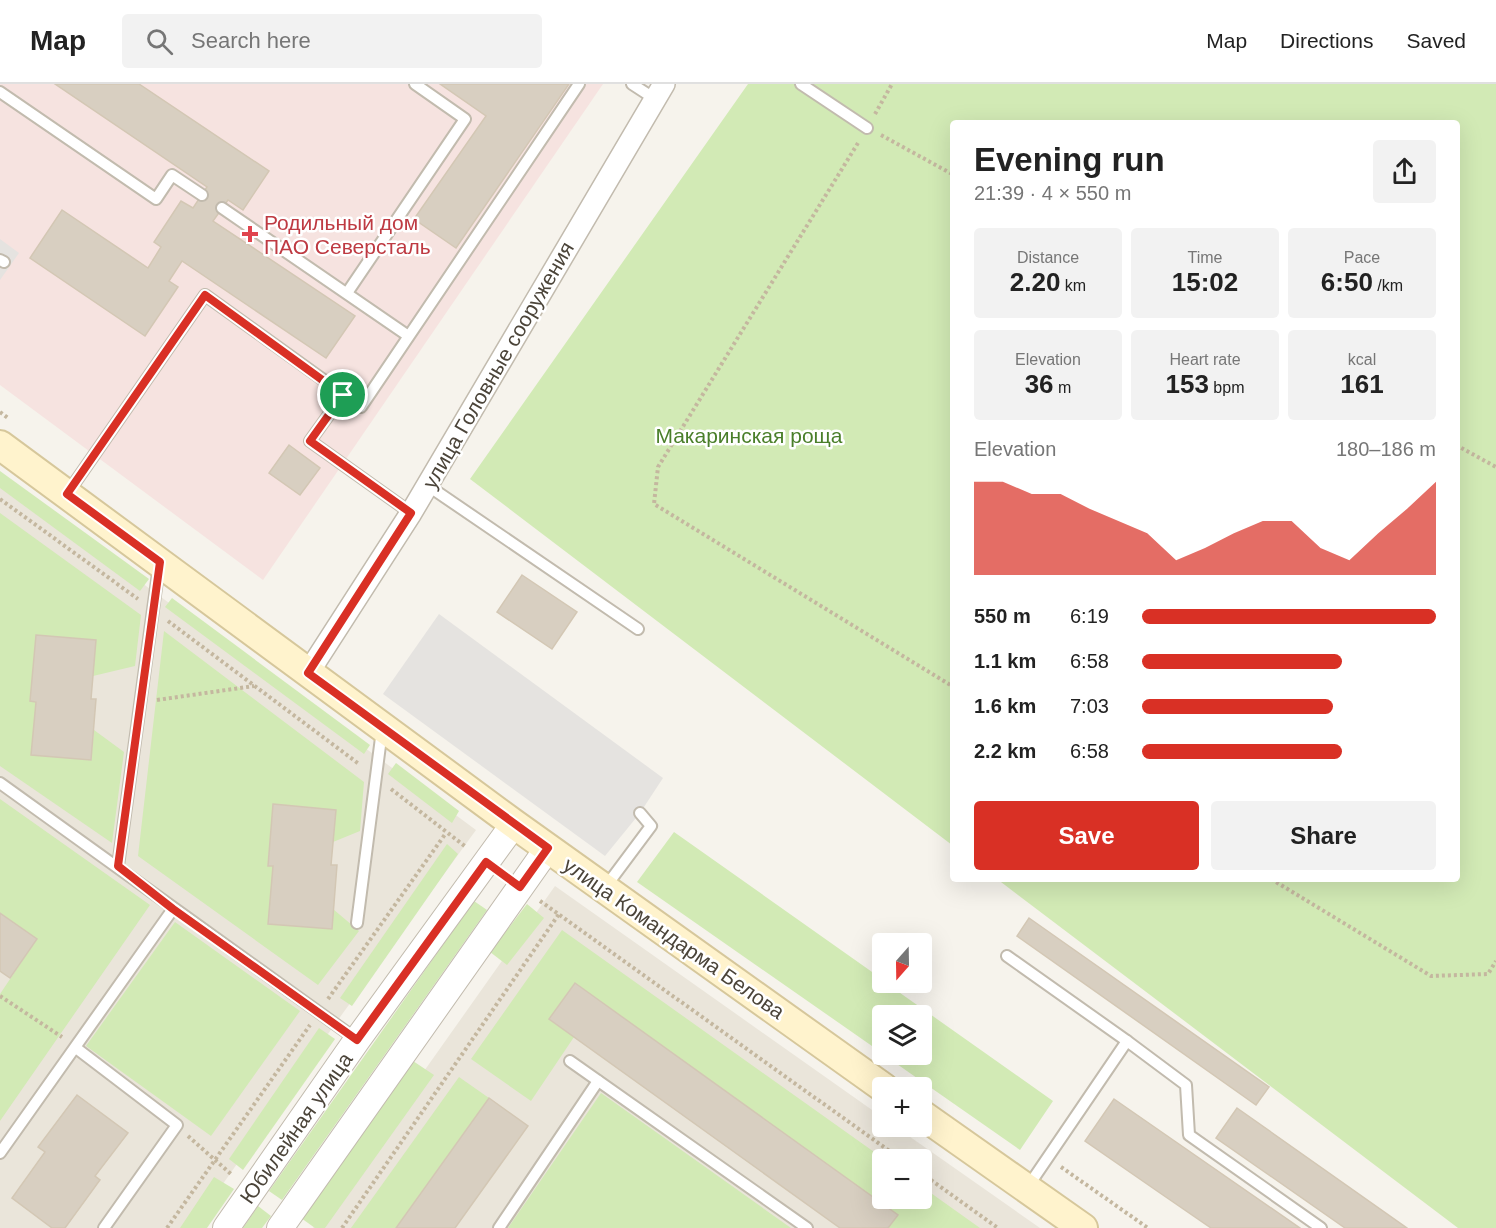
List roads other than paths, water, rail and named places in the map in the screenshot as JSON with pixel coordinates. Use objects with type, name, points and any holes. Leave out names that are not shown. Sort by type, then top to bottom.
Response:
[{"type":"main road","name":"улица Командарма Белова","points":[[0,445],[514,824],[872,1079]]},
{"type":"main road","points":[[932,1122],[1083,1228]]},
{"type":"street","name":"улица Головные сооружения","points":[[308,673],[428,485],[659,91]]},
{"type":"street","name":"Юбилейная улица","points":[[226,1228],[357,1040],[514,824]]},
{"type":"street","name":"Юбилейная улица","points":[[280,1228],[548,848]]},
{"type":"lane","points":[[347,293],[465,119],[415,84]]},
{"type":"lane","points":[[67,494],[205,295],[361,407],[579,84]]},
{"type":"lane","points":[[632,84],[659,91]]},
{"type":"lane","points":[[801,84],[867,128]]},
{"type":"lane","points":[[0,92],[156,199],[172,175],[202,195]]},
{"type":"lane","points":[[222,208],[408,335]]},
{"type":"lane","points":[[343,395],[310,441],[411,513]]},
{"type":"lane","points":[[428,485],[638,629]]},
{"type":"lane","points":[[118,866],[160,562]]},
{"type":"lane","points":[[357,923],[383,728]]},
{"type":"lane","points":[[0,783],[357,1040]]},
{"type":"lane","points":[[604,889],[651,826],[640,813]]},
{"type":"lane","points":[[0,1153],[173,909]]},
{"type":"lane","points":[[1007,956],[1186,1084],[1189,1135],[1321,1228]]},
{"type":"lane","points":[[1027,1189],[1127,1041]]},
{"type":"lane","points":[[76,1048],[177,1125],[104,1228]]},
{"type":"lane","points":[[570,1061],[807,1228]]},
{"type":"lane","points":[[499,1228],[598,1081]]},
{"type":"place","name":"Родильный дом ПАО Северсталь","points":[[250,234]]},
{"type":"park label","name":"Макаринская роща","points":[[749,435]]}]
